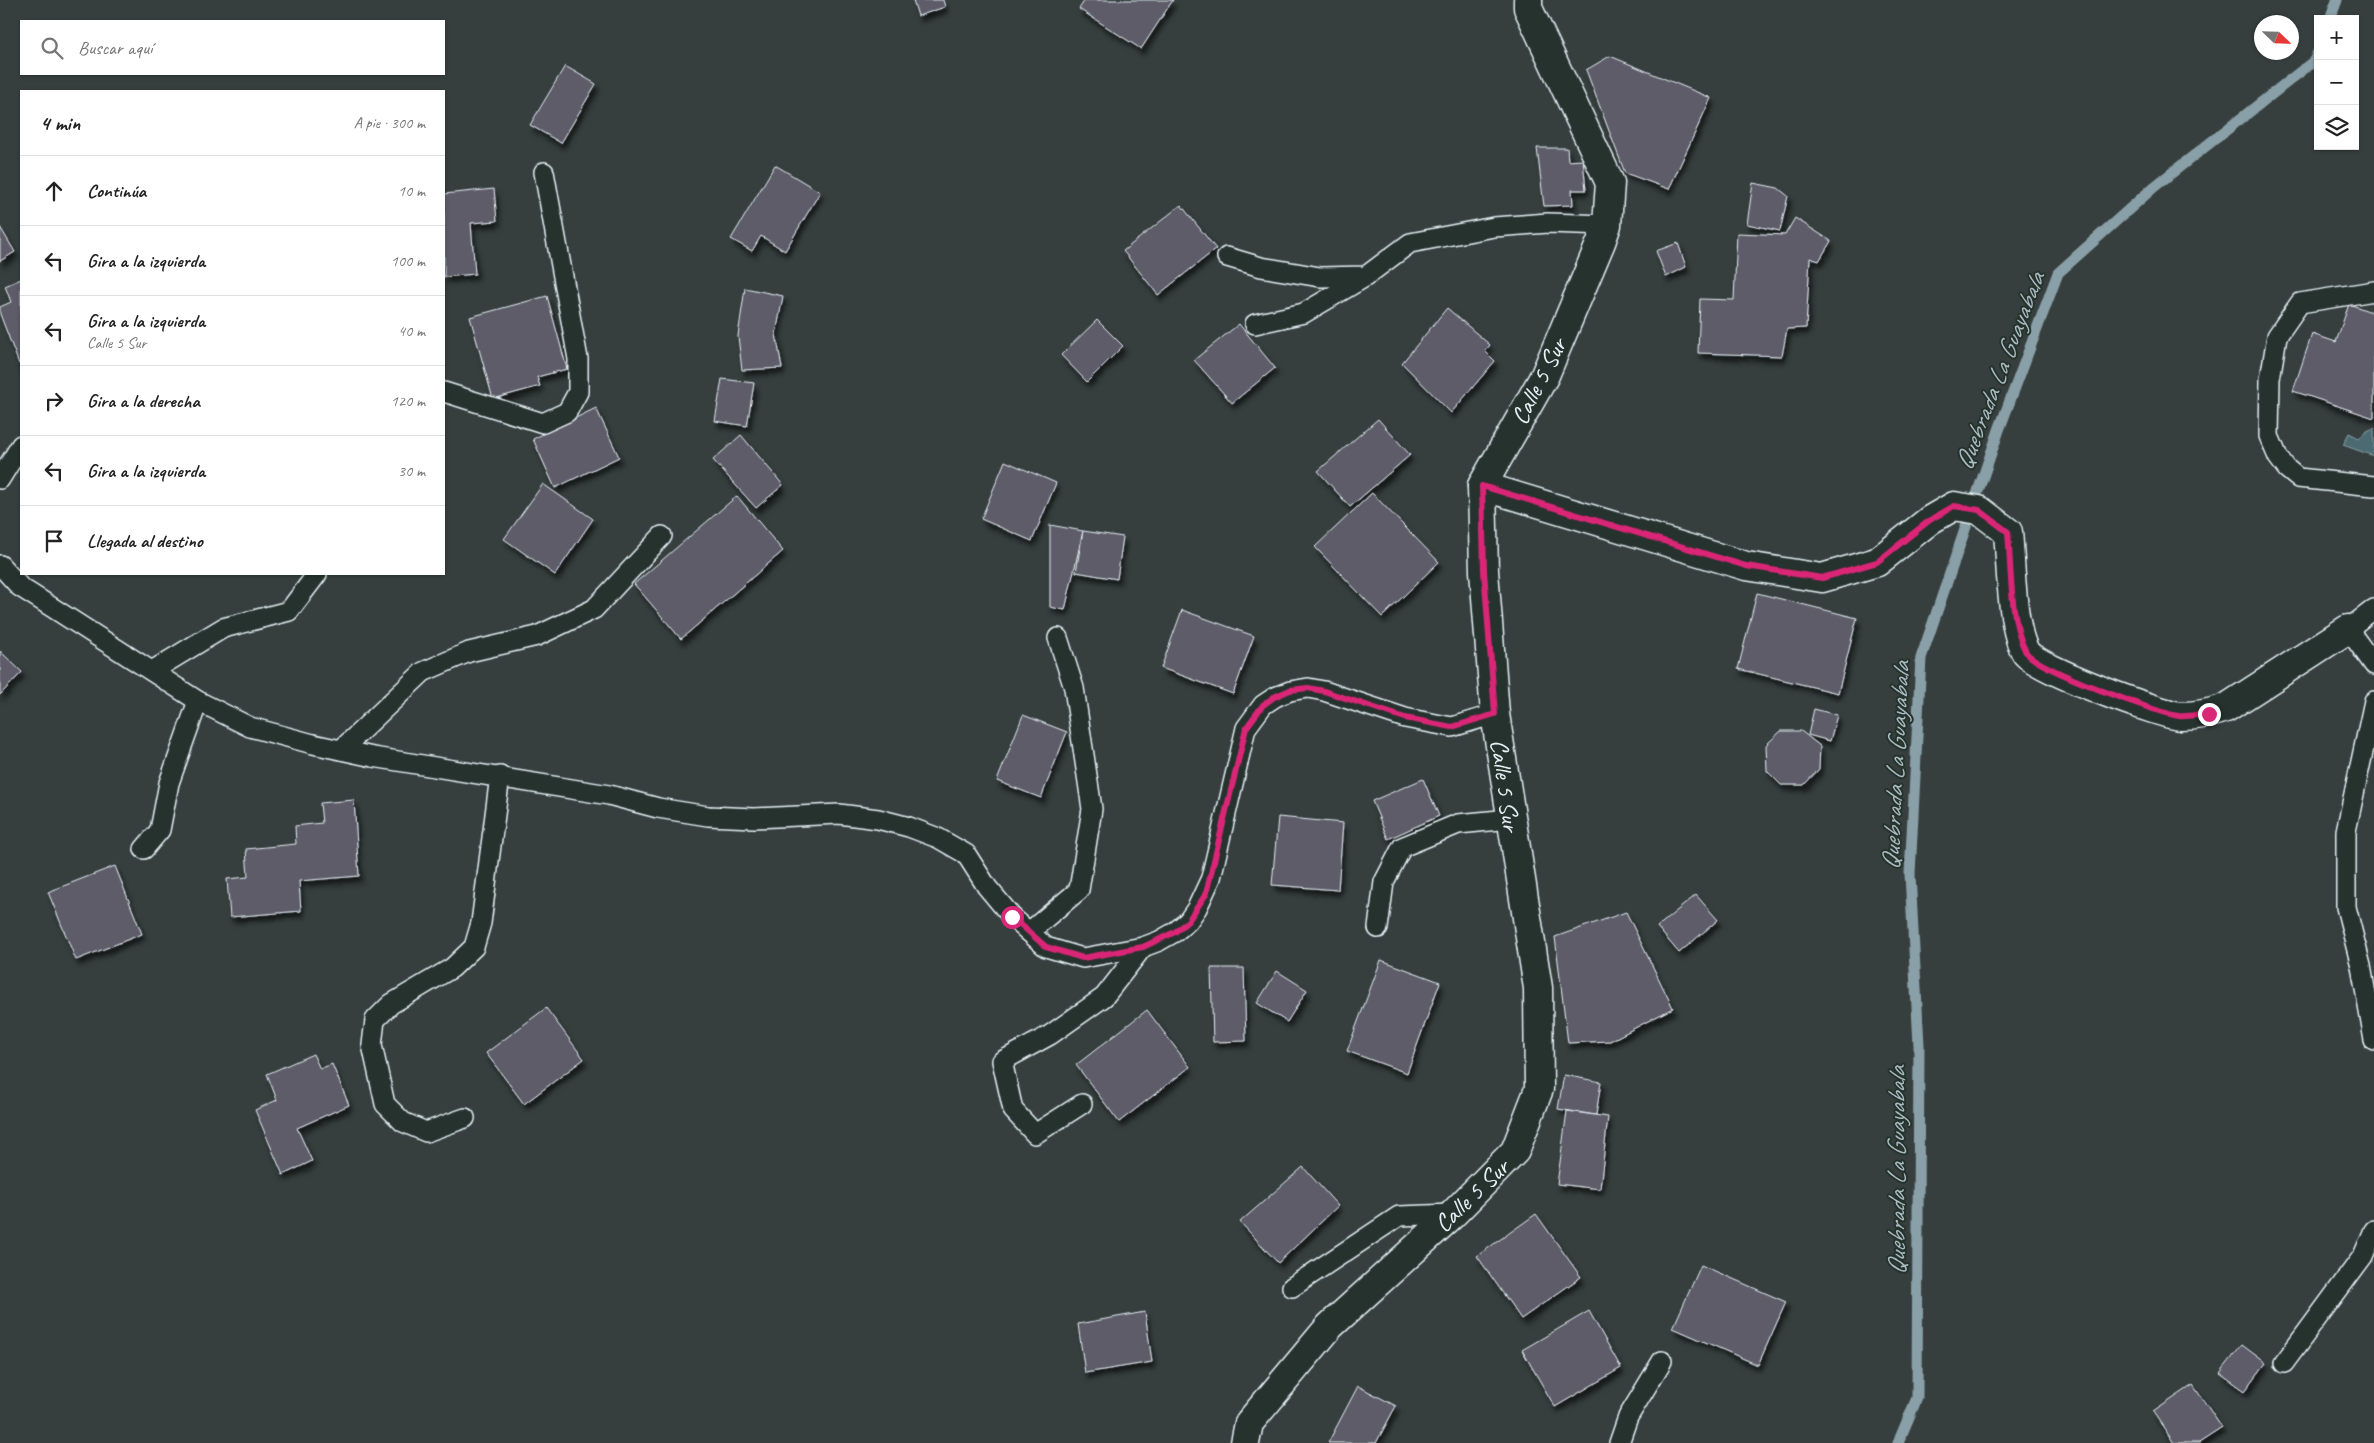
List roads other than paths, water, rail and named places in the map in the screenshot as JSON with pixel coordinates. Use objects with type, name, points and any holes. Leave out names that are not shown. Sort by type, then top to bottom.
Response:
[{"type":"street","name":"Calle 5 Sur","points":[[1245,1443],[1249,1423],[1330,1326],[1453,1214],[1515,1151],[1539,1089],[1538,988],[1495,714],[1484,571],[1482,486],[1545,375],[1602,242],[1607,225],[1610,183],[1528,8],[1528,0]]},
{"type":"street","points":[[1482,486],[1746,566],[1822,578],[1877,562],[1930,520],[1967,508],[2008,532],[2017,627],[2026,654],[2053,671],[2142,705],[2179,716],[2209,714],[2226,708],[2348,629]]},
{"type":"lane","points":[[445,392],[543,423],[567,412],[578,392],[578,359],[544,172]]},
{"type":"lane","points":[[1255,324],[1304,313],[1366,276],[1410,243],[1494,227],[1548,224],[1607,225]]},
{"type":"lane","points":[[1227,257],[1260,267],[1320,277],[1366,276]]},
{"type":"lane","points":[[2374,291],[2300,303],[2277,336],[2270,379],[2269,436],[2287,470],[2298,478],[2374,486]]},
{"type":"lane","points":[[0,479],[20,447]]},
{"type":"lane","points":[[341,750],[423,672],[469,652],[537,636],[594,609],[662,536]]},
{"type":"lane","points":[[0,565],[198,701],[250,727],[341,750],[609,794],[658,808],[708,816],[754,818],[839,814],[878,819],[909,827],[938,838],[966,854],[987,887],[1012,917],[1046,947],[1083,958],[1143,947],[1175,932],[1188,921],[1206,894],[1246,728],[1263,705],[1274,697],[1290,690],[1308,688],[1324,691],[1405,718],[1452,727],[1495,714]]},
{"type":"lane","points":[[152,671],[223,628],[289,611],[316,575]]},
{"type":"lane","points":[[2374,609],[2348,629],[2374,665]]},
{"type":"lane","points":[[1029,932],[1079,890],[1092,809],[1074,688],[1058,638]]},
{"type":"lane","points":[[144,849],[160,830],[168,782],[198,701]]},
{"type":"lane","points":[[2374,701],[2346,831],[2346,907],[2361,966],[2374,1040]]},
{"type":"lane","points":[[465,1118],[426,1132],[403,1122],[385,1104],[372,1045],[374,1020],[391,1004],[452,968],[474,947],[481,923],[500,776]]},
{"type":"lane","points":[[1378,928],[1384,882],[1402,848],[1458,824],[1510,819]]},
{"type":"lane","points":[[1082,1104],[1035,1134],[1013,1110],[1002,1061],[1050,1035],[1104,997],[1143,947]]},
{"type":"lane","points":[[1292,1287],[1399,1216],[1453,1214]]},
{"type":"lane","points":[[2284,1363],[2363,1256],[2374,1230]]},
{"type":"lane","points":[[1619,1443],[1628,1417],[1662,1361]]},
{"type":"water","points":[[2374,428],[2374,456],[2343,445],[2349,433],[2359,438]]},
{"type":"waterway","name":"Quebrada La Guayabala","points":[[2331,15],[2337,0]]},
{"type":"waterway","name":"Quebrada La Guayabala","points":[[1898,1443],[1917,1398],[1919,1045],[1910,874],[1921,658],[1999,430],[2058,273],[2154,187],[2314,60]]}]
